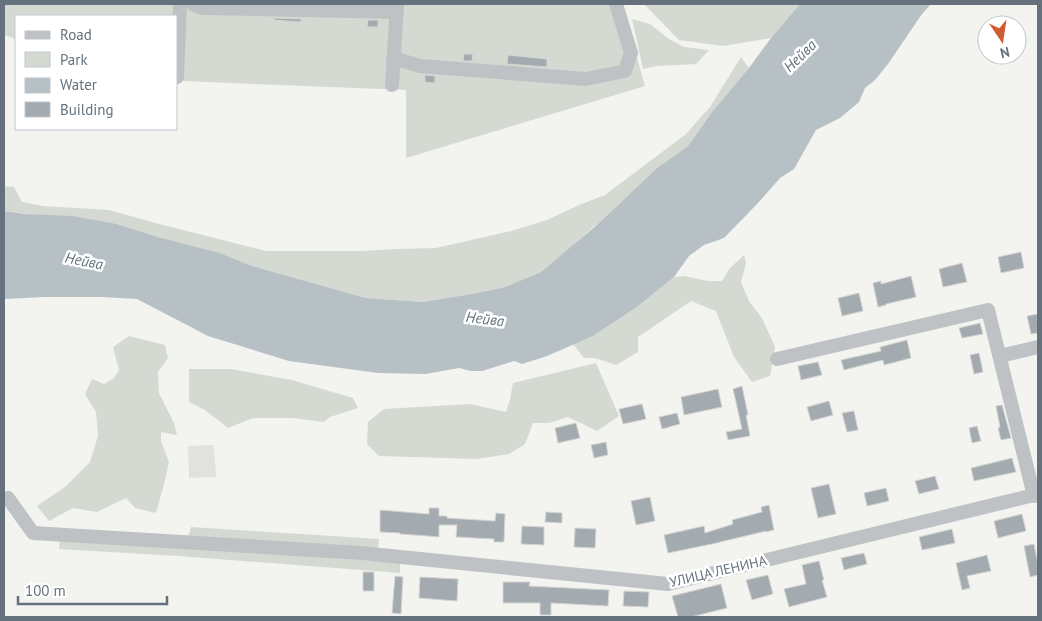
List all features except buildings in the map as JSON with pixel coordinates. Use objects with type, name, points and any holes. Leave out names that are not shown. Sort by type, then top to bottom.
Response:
[{"type":"street","points":[[178,53],[180,4]]},
{"type":"street","points":[[193,4],[202,8],[397,8],[392,85]]},
{"type":"street","points":[[393,58],[420,66],[586,79],[625,71],[631,52],[616,4]]},
{"type":"street","points":[[777,359],[988,310],[1036,495]]},
{"type":"street","points":[[1000,356],[1038,347]]},
{"type":"street","name":"УЛИЦА ЛЕНИНА","points":[[8,498],[33,533],[361,553],[668,584],[1036,495]]},
{"type":"shaded area","points":[[214,445],[216,477],[189,478],[188,446]]},
{"type":"green space","points":[[4,4],[622,4],[645,86],[406,158],[406,90],[182,81],[178,15],[15,15],[15,39],[4,35]]},
{"type":"green space","points":[[644,4],[800,4],[771,38],[723,46],[679,40]]},
{"type":"green space","points":[[632,19],[650,24],[669,39],[684,47],[709,50],[696,64],[657,66],[643,69]]},
{"type":"green space","points":[[741,57],[749,68],[712,112],[688,146],[657,168],[598,224],[541,272],[505,287],[472,294],[422,302],[366,298],[252,266],[220,253],[117,224],[4,211],[4,186],[14,187],[22,202],[43,206],[109,210],[266,251],[363,251],[436,248],[511,231],[547,220],[605,195],[686,134],[710,107]]},
{"type":"green space","points":[[744,255],[746,263],[741,282],[749,301],[762,318],[775,347],[770,376],[752,382],[734,357],[716,311],[691,301],[638,337],[638,352],[616,365],[595,358],[584,358],[573,344],[593,336],[637,307],[674,277],[684,276],[708,281],[722,281],[729,269]]},
{"type":"green space","points":[[129,336],[165,345],[168,358],[158,372],[159,393],[174,423],[177,435],[161,432],[161,441],[169,462],[156,513],[135,508],[126,498],[97,512],[73,508],[49,521],[37,506],[65,487],[90,462],[98,436],[96,412],[85,394],[92,379],[104,384],[114,378],[119,370],[113,347]]},
{"type":"green space","points":[[596,363],[619,416],[597,431],[568,417],[549,423],[533,423],[525,444],[509,454],[477,459],[379,456],[367,444],[368,422],[384,409],[470,404],[506,412],[513,383]]},
{"type":"green space","points":[[189,369],[231,369],[292,380],[353,398],[358,408],[330,417],[324,422],[292,418],[253,418],[228,428],[205,410],[189,402]]},
{"type":"green space","points":[[191,527],[379,539],[378,549],[188,538]]},
{"type":"green space","points":[[60,539],[400,563],[400,573],[59,549]]},
{"type":"water","name":"Нейва","points":[[800,4],[931,4],[888,64],[875,80],[865,88],[859,102],[840,118],[816,130],[794,169],[780,178],[724,238],[704,245],[689,256],[674,277],[637,307],[593,336],[547,356],[522,364],[514,361],[482,371],[459,368],[426,374],[378,373],[289,361],[208,336],[137,299],[45,297],[4,299],[4,211],[72,216],[117,224],[220,253],[252,266],[366,298],[422,302],[505,287],[541,272],[598,224],[657,168],[688,146],[712,112]]}]
